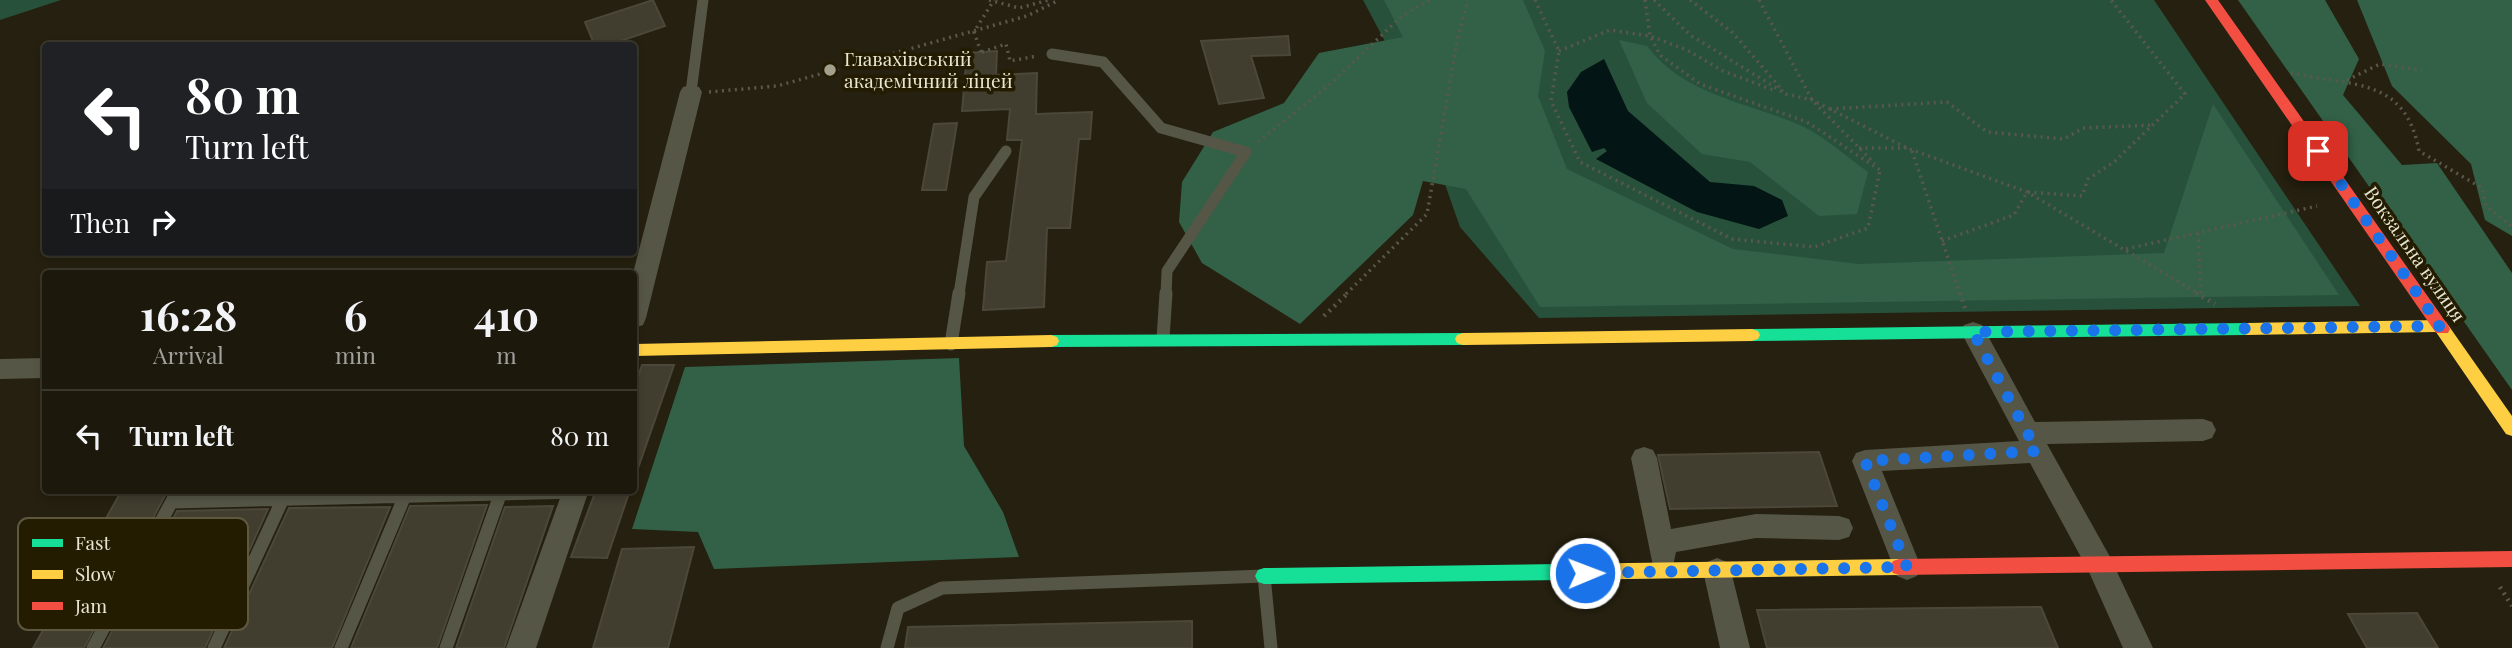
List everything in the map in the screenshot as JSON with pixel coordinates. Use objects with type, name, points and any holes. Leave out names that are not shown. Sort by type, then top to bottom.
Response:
[{"type":"street","name":"Вокзальна вулиця","points":[[2211,0],[2512,429]]},
{"type":"street","points":[[637,306],[691,92]]},
{"type":"street","points":[[637,350],[1163,339],[1299,341],[2440,326]]},
{"type":"street","points":[[1973,332],[2099,564],[2138,648]]},
{"type":"street","points":[[2,371],[42,368]]},
{"type":"street","points":[[1907,567],[1865,461],[2032,442],[2203,430]]},
{"type":"street","points":[[1644,458],[1665,572]]},
{"type":"street","points":[[521,648],[575,494]]},
{"type":"street","points":[[1660,543],[1756,526],[1839,528]]},
{"type":"street","points":[[1264,576],[2512,559]]},
{"type":"street","points":[[1717,571],[1735,648]]},
{"type":"lane","points":[[691,92],[704,0]]},
{"type":"lane","points":[[1052,54],[1103,62],[1161,128],[1246,152],[1167,271],[1163,339]]},
{"type":"lane","points":[[951,344],[974,197],[1006,151]]},
{"type":"lane","points":[[163,518],[175,496],[356,494],[404,498],[429,494]]},
{"type":"lane","points":[[446,648],[508,494]]},
{"type":"lane","points":[[248,576],[286,495]]},
{"type":"lane","points":[[341,648],[404,498]]},
{"type":"lane","points":[[887,648],[898,608],[942,588],[1264,576],[1271,648]]},
{"type":"lane","points":[[93,648],[103,630]]},
{"type":"lane","points":[[214,648],[222,630]]},
{"type":"path","points":[[974,32],[992,1],[1023,8],[1049,0]]},
{"type":"path","points":[[691,92],[739,92],[777,86],[1027,16],[1059,0]]},
{"type":"path","points":[[1246,152],[1328,86],[1402,16],[1430,0]]},
{"type":"path","points":[[1299,341],[1427,214],[1457,41],[1468,0]]},
{"type":"path","points":[[1535,0],[1559,51],[1552,101],[1580,162],[1732,239],[1814,247],[1868,228],[1880,170]]},
{"type":"path","points":[[1645,0],[1650,36],[1660,55],[1700,84],[1807,122],[1880,170]]},
{"type":"path","points":[[1654,0],[1690,35],[1786,94]]},
{"type":"path","points":[[1690,0],[1734,33],[1786,94]]},
{"type":"path","points":[[1759,0],[1812,100],[1880,170]]},
{"type":"path","points":[[2027,192],[2082,196],[2088,179],[2114,162],[2185,94],[2111,0]]},
{"type":"path","points":[[1559,51],[1611,30],[1650,36],[1687,50],[1723,71],[1786,94],[1812,100],[1910,149],[2027,192],[2223,309]]},
{"type":"path","points":[[974,32],[982,52],[1006,44],[1010,61],[1052,54]]},
{"type":"path","points":[[2256,64],[2315,80],[2347,80],[2392,95],[2418,131],[2419,151],[2482,188],[2486,206],[2512,227]]},
{"type":"path","points":[[2347,80],[2380,64],[2422,70]]},
{"type":"path","points":[[1880,100],[1884,106]]},
{"type":"path","points":[[1829,108],[1947,102],[1987,132],[2064,139],[2083,128],[2155,125]]},
{"type":"path","points":[[1859,148],[1910,149]]},
{"type":"path","points":[[1910,149],[1973,332]]},
{"type":"path","points":[[1942,241],[2014,215],[2027,192]]},
{"type":"path","points":[[2125,249],[2317,206]]},
{"type":"path","points":[[2198,233],[2201,296]]},
{"type":"path","points":[[2500,587],[2512,606]]},
{"type":"green space","points":[[0,0],[61,0],[0,20]]},
{"type":"green space","points":[[1363,0],[2154,0],[2360,306],[1539,318],[1460,227],[1414,96]]},
{"type":"green space","points":[[1384,0],[1523,0],[1545,51],[1538,96],[1567,169],[1733,249],[1859,264],[2164,253],[2213,104],[2339,295],[1540,307],[1466,189],[1423,181],[1413,215],[1300,324],[1202,263],[1179,222],[1182,182],[1213,132],[1284,103],[1319,53],[1403,37]]},
{"type":"green space","points":[[2238,0],[2325,0],[2359,59],[2343,95],[2402,165],[2437,163],[2512,273],[2512,390]]},
{"type":"green space","points":[[2357,0],[2512,0],[2512,236],[2485,220],[2471,164],[2392,86]]},
{"type":"green space","points":[[1619,40],[1647,46],[1662,63],[1699,87],[1802,126],[1827,141],[1868,172],[1857,214],[1819,216],[1750,162],[1702,154],[1647,103]]},
{"type":"green space","points":[[959,358],[964,446],[1003,512],[1019,557],[714,569],[698,532],[632,529],[685,367]]},
{"type":"shaded area","points":[[1604,59],[1628,111],[1710,182],[1754,186],[1782,200],[1788,216],[1759,229],[1697,212],[1596,159],[1607,151],[1604,148],[1592,152],[1569,107],[1567,92],[1581,72]]},
{"type":"building","points":[[653,0],[665,26],[618,42],[593,42],[585,22]]},
{"type":"building","points":[[1288,36],[1290,55],[1251,56],[1264,98],[1219,104],[1201,41]]},
{"type":"building","points":[[997,51],[996,75],[1037,73],[1036,114],[1092,112],[1090,139],[1079,139],[1070,228],[1047,228],[1044,307],[983,310],[987,262],[1006,261],[1022,140],[1007,140],[1010,109],[962,111],[967,53]]},
{"type":"building","points":[[957,123],[946,190],[922,190],[934,124]]},
{"type":"building","points":[[642,365],[674,365],[637,471],[637,380]]},
{"type":"building","points":[[1819,452],[1837,506],[1670,509],[1658,455]]},
{"type":"building","points":[[120,494],[166,494],[153,518],[106,518]]},
{"type":"building","points":[[595,494],[629,494],[607,558],[571,557]]},
{"type":"building","points":[[487,505],[437,648],[351,648],[410,506]]},
{"type":"building","points":[[553,506],[504,648],[456,648],[505,507]]},
{"type":"building","points":[[390,507],[332,648],[224,648],[232,630],[248,630],[248,596],[289,508]]},
{"type":"building","points":[[268,509],[248,553],[248,518],[173,518],[177,511]]},
{"type":"building","points":[[694,547],[668,648],[593,648],[622,549]]},
{"type":"building","points":[[2041,607],[2058,648],[1767,648],[1757,610]]},
{"type":"building","points":[[2417,613],[2438,648],[2367,648],[2348,614]]},
{"type":"building","points":[[1192,621],[1192,648],[905,648],[908,627]]},
{"type":"building","points":[[43,630],[94,630],[84,648],[33,648]]},
{"type":"building","points":[[113,630],[213,630],[205,648],[103,648]]},
{"type":"traffic: fast","points":[[1752,335],[2247,329]]},
{"type":"traffic: fast","points":[[1051,341],[1463,339]]},
{"type":"traffic: fast","points":[[1264,576],[1562,572]]},
{"type":"traffic: slow","points":[[2247,329],[2440,326]]},
{"type":"traffic: slow","points":[[2442,329],[2512,429]]},
{"type":"traffic: slow","points":[[1463,339],[1752,335]]},
{"type":"traffic: slow","points":[[637,350],[1051,341]]},
{"type":"traffic: slow","points":[[1562,572],[1899,567]]},
{"type":"traffic: jam","points":[[2211,0],[2442,329]]},
{"type":"traffic: jam","points":[[1899,567],[2512,559]]},
{"type":"place","name":"Главахівський академічний ліцей","points":[[830,70]]},
{"type":"route","points":[[1585,573],[1907,567],[1865,461],[2037,451],[1973,332],[2440,326],[2318,151]]}]
